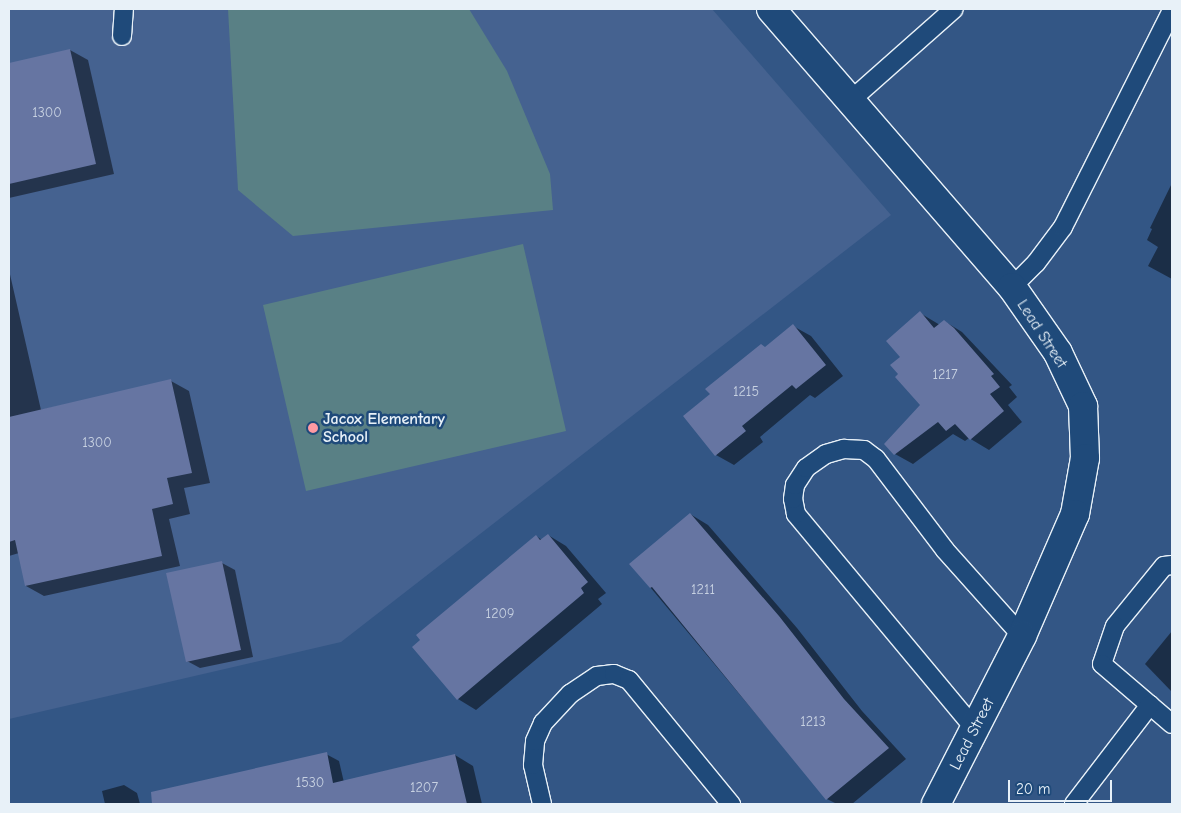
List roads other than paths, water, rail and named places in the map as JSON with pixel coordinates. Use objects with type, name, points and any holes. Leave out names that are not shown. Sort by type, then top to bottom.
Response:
[{"type":"street","name":"Lead Street","points":[[771,9],[1012,287],[1058,353],[1083,406],[1085,458],[1075,514],[1022,636],[936,804]]},
{"type":"lane","points":[[122,36],[124,9]]},
{"type":"lane","points":[[851,100],[954,9]]},
{"type":"lane","points":[[1012,287],[1036,264],[1062,227],[1172,10]]},
{"type":"lane","points":[[975,729],[796,514],[793,499],[795,484],[806,468],[826,454],[844,449],[864,450],[876,459],[945,550],[1022,636]]},
{"type":"lane","points":[[1172,565],[1164,566],[1115,626],[1102,664],[1172,724]]},
{"type":"lane","points":[[542,804],[533,765],[535,741],[543,723],[570,694],[597,676],[614,674],[629,680],[731,804]]},
{"type":"lane","points":[[1074,804],[1150,705]]},
{"type":"place","name":"Jacox Elementary School","points":[[313,428]]}]
